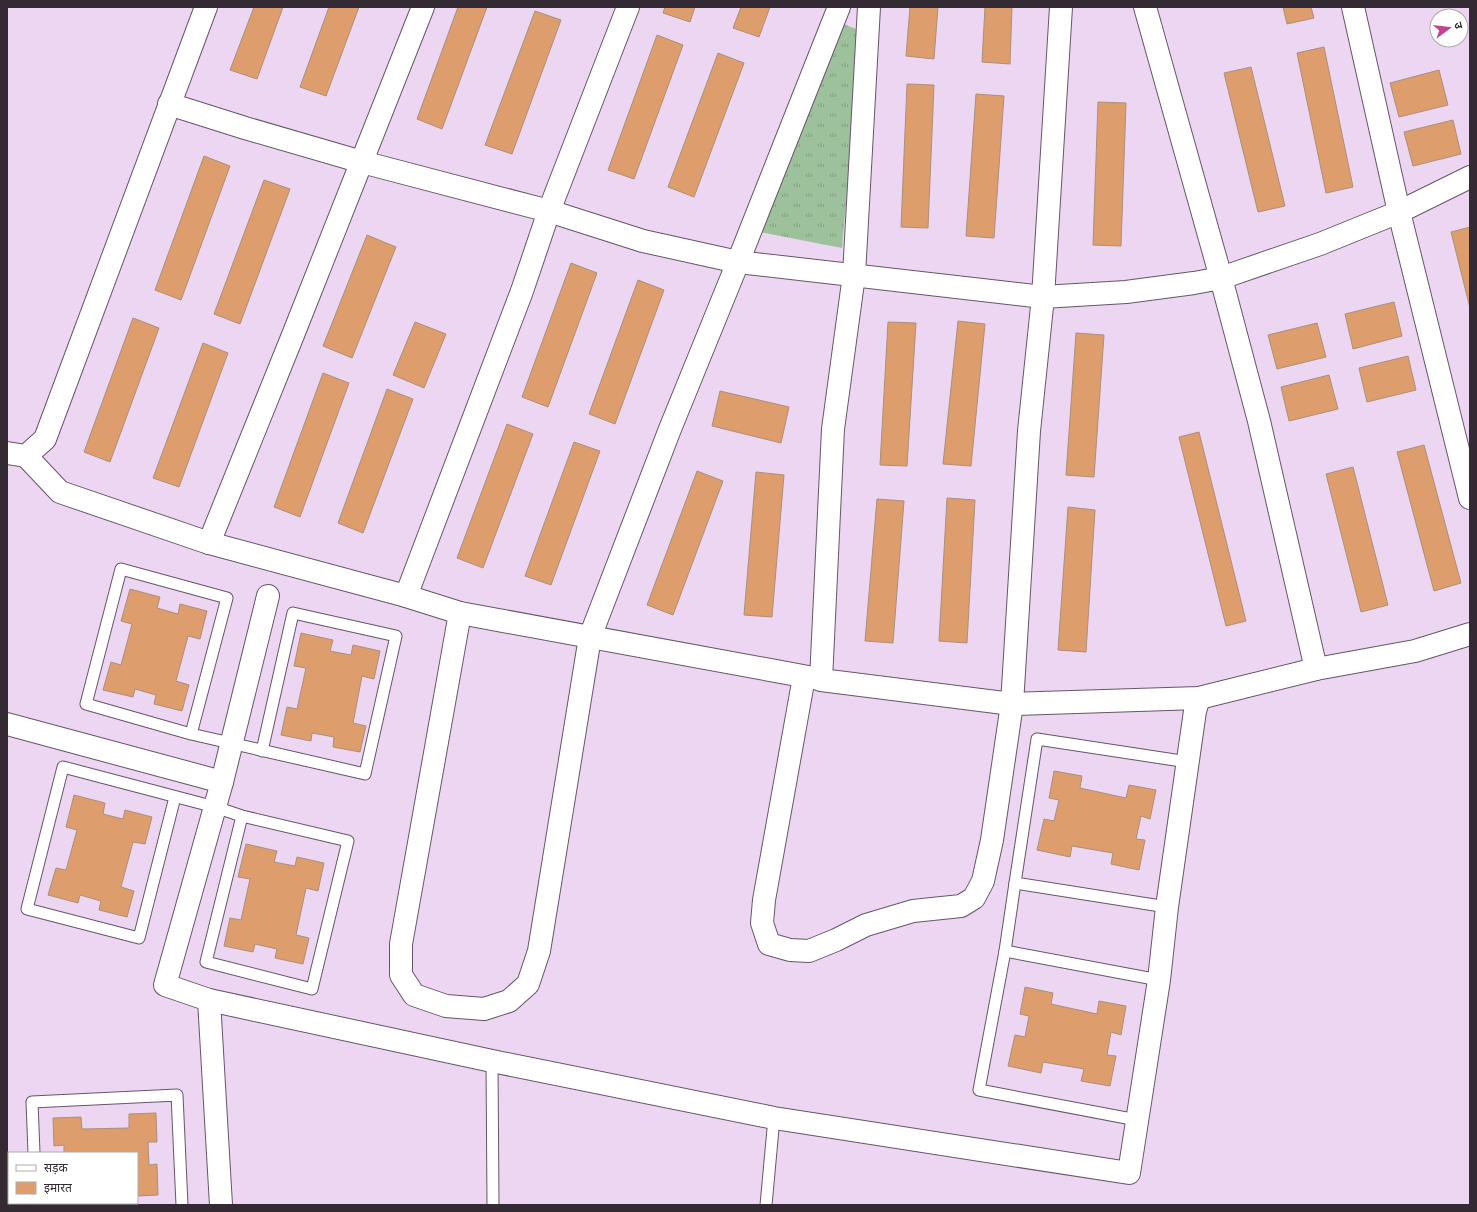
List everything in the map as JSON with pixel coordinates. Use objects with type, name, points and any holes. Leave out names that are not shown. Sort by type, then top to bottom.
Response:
[{"type":"street","points":[[206,7],[45,439],[16,454],[60,492],[209,543],[460,612],[812,679],[1012,704],[1199,698],[1316,669],[1416,651],[1470,634]]},
{"type":"street","points":[[209,543],[423,7]]},
{"type":"street","points":[[406,596],[522,291],[549,211],[628,7]]},
{"type":"street","points":[[460,612],[401,944],[401,975],[414,995],[446,1006],[484,1009],[509,1001],[528,984],[539,951],[590,637],[670,430],[839,7]]},
{"type":"street","points":[[869,7],[854,275],[833,429],[812,679],[764,900],[762,923],[769,944],[790,950],[809,950],[836,940],[866,925],[913,911],[961,906],[974,898],[983,881],[992,840],[1012,704],[1029,431],[1043,297],[1061,7]]},
{"type":"street","points":[[1145,7],[1221,278],[1259,421],[1316,669]]},
{"type":"street","points":[[1353,7],[1399,212],[1470,498]]},
{"type":"street","points":[[169,104],[362,162],[549,211],[643,241],[738,262],[1043,297],[1126,292],[1221,278],[1320,244],[1399,212],[1470,177]]},
{"type":"street","points":[[268,596],[232,744],[166,985],[209,1000],[492,1061],[774,1118],[1129,1173],[1159,980],[1167,907],[1195,711],[1199,698]]},
{"type":"street","points":[[7,724],[222,782]]},
{"type":"street","points":[[209,1000],[221,1205]]},
{"type":"lane","points":[[191,734],[227,598],[122,569],[86,704],[191,734],[262,751],[365,774],[396,636],[293,613],[262,751]]},
{"type":"lane","points":[[1137,1120],[979,1090],[1005,951],[1037,739],[1188,762]]},
{"type":"lane","points":[[175,796],[139,938],[27,908],[63,767],[175,796],[242,816],[348,841],[312,988],[206,962],[242,816]]},
{"type":"lane","points":[[1015,883],[1167,907]]},
{"type":"lane","points":[[1005,951],[1159,980]]},
{"type":"lane","points":[[492,1061],[493,1205]]},
{"type":"lane","points":[[34,1152],[32,1102],[177,1095],[182,1205]]},
{"type":"lane","points":[[766,1205],[774,1118]]},
{"type":"green space","points":[[841,23],[861,31],[842,248],[759,232]]},
{"type":"building","points":[[254,7],[283,7],[257,79],[230,70]]},
{"type":"building","points":[[329,7],[359,7],[326,96],[300,87]]},
{"type":"building","points":[[458,7],[487,7],[442,129],[417,119]]},
{"type":"building","points":[[665,7],[695,7],[690,22],[663,13]]},
{"type":"building","points":[[741,7],[770,7],[759,37],[733,28]]},
{"type":"building","points":[[910,7],[938,7],[934,59],[906,56]]},
{"type":"building","points":[[985,7],[1012,7],[1010,64],[982,62]]},
{"type":"building","points":[[1283,7],[1311,7],[1314,18],[1287,24]]},
{"type":"building","points":[[535,11],[561,20],[512,154],[485,145]]},
{"type":"building","points":[[657,35],[683,45],[634,179],[608,170]]},
{"type":"building","points":[[1324,47],[1353,187],[1326,193],[1297,53]]},
{"type":"building","points":[[718,53],[744,63],[694,197],[668,187]]},
{"type":"building","points":[[1251,67],[1285,206],[1258,212],[1224,73]]},
{"type":"building","points":[[1439,70],[1448,105],[1399,117],[1390,83]]},
{"type":"building","points":[[907,84],[934,85],[928,228],[901,227]]},
{"type":"building","points":[[976,94],[1004,96],[994,238],[966,236]]},
{"type":"building","points":[[1098,102],[1126,103],[1121,246],[1093,245]]},
{"type":"building","points":[[1453,120],[1461,154],[1413,166],[1404,132]]},
{"type":"building","points":[[204,156],[230,166],[181,300],[155,290]]},
{"type":"building","points":[[264,180],[290,189],[240,324],[214,314]]},
{"type":"building","points":[[1470,227],[1470,308],[1451,232]]},
{"type":"building","points":[[367,235],[396,247],[352,358],[323,346]]},
{"type":"building","points":[[571,263],[597,273],[548,407],[522,397]]},
{"type":"building","points":[[638,280],[664,290],[615,424],[589,414]]},
{"type":"building","points":[[1394,302],[1402,336],[1353,349],[1345,314]]},
{"type":"building","points":[[133,318],[159,328],[110,462],[84,452]]},
{"type":"building","points":[[958,321],[985,324],[971,466],[943,464]]},
{"type":"building","points":[[415,322],[446,334],[424,388],[393,375]]},
{"type":"building","points":[[888,322],[916,323],[907,466],[880,465]]},
{"type":"building","points":[[1317,323],[1326,357],[1277,369],[1268,335]]},
{"type":"building","points":[[1076,333],[1104,335],[1094,477],[1066,475]]},
{"type":"building","points":[[203,343],[228,353],[179,487],[153,478]]},
{"type":"building","points":[[1408,356],[1416,390],[1367,402],[1359,368]]},
{"type":"building","points":[[323,373],[349,383],[300,517],[274,507]]},
{"type":"building","points":[[1329,375],[1338,409],[1289,421],[1281,387]]},
{"type":"building","points":[[387,389],[413,399],[363,533],[338,523]]},
{"type":"building","points":[[720,391],[789,407],[781,443],[712,426]]},
{"type":"building","points":[[507,424],[533,434],[483,568],[457,558]]},
{"type":"building","points":[[1199,432],[1246,621],[1226,626],[1179,437]]},
{"type":"building","points":[[574,442],[600,451],[551,585],[525,576]]},
{"type":"building","points":[[1424,445],[1461,583],[1434,591],[1397,452]]},
{"type":"building","points":[[1353,467],[1388,605],[1361,612],[1326,474]]},
{"type":"building","points":[[697,471],[723,481],[673,615],[647,605]]},
{"type":"building","points":[[756,472],[784,475],[772,617],[744,615]]},
{"type":"building","points":[[947,498],[975,500],[967,643],[939,641]]},
{"type":"building","points":[[877,499],[904,501],[893,643],[865,641]]},
{"type":"building","points":[[1068,507],[1095,510],[1086,652],[1058,650]]},
{"type":"building","points":[[130,589],[160,597],[157,608],[178,614],[180,604],[207,611],[200,639],[188,636],[176,681],[189,685],[182,711],[154,704],[156,695],[135,689],[133,697],[103,690],[111,662],[121,665],[132,624],[121,621]]},
{"type":"building","points":[[301,633],[333,640],[330,651],[351,655],[353,645],[380,651],[374,679],[362,676],[353,723],[366,726],[360,752],[333,747],[334,737],[312,733],[311,741],[281,735],[287,707],[297,709],[306,668],[294,666]]},
{"type":"building","points":[[1054,771],[1082,776],[1080,788],[1126,798],[1129,785],[1156,790],[1150,819],[1141,816],[1136,839],[1145,840],[1139,870],[1111,864],[1113,853],[1072,846],[1070,857],[1037,850],[1044,819],[1054,821],[1059,800],[1049,798]]},
{"type":"building","points":[[74,795],[105,803],[103,814],[123,819],[125,810],[152,817],[145,844],[133,842],[121,887],[134,891],[127,917],[99,910],[101,901],[80,895],[78,903],[48,895],[56,868],[66,870],[77,830],[66,827]]},
{"type":"building","points":[[246,844],[277,851],[274,862],[295,866],[297,857],[324,863],[318,891],[306,888],[296,935],[309,938],[303,964],[275,958],[277,949],[255,944],[253,952],[224,946],[230,918],[241,920],[250,879],[238,877]]},
{"type":"building","points":[[1025,987],[1053,993],[1051,1004],[1097,1014],[1099,1001],[1126,1006],[1121,1035],[1111,1032],[1107,1055],[1116,1056],[1110,1086],[1081,1081],[1084,1069],[1043,1062],[1041,1073],[1008,1066],[1015,1035],[1025,1037],[1029,1016],[1020,1014]]},
{"type":"building","points":[[156,1113],[157,1142],[148,1142],[149,1165],[157,1164],[158,1195],[138,1196],[138,1152],[64,1152],[64,1145],[54,1146],[53,1118],[81,1117],[82,1129],[129,1128],[129,1114]]}]
